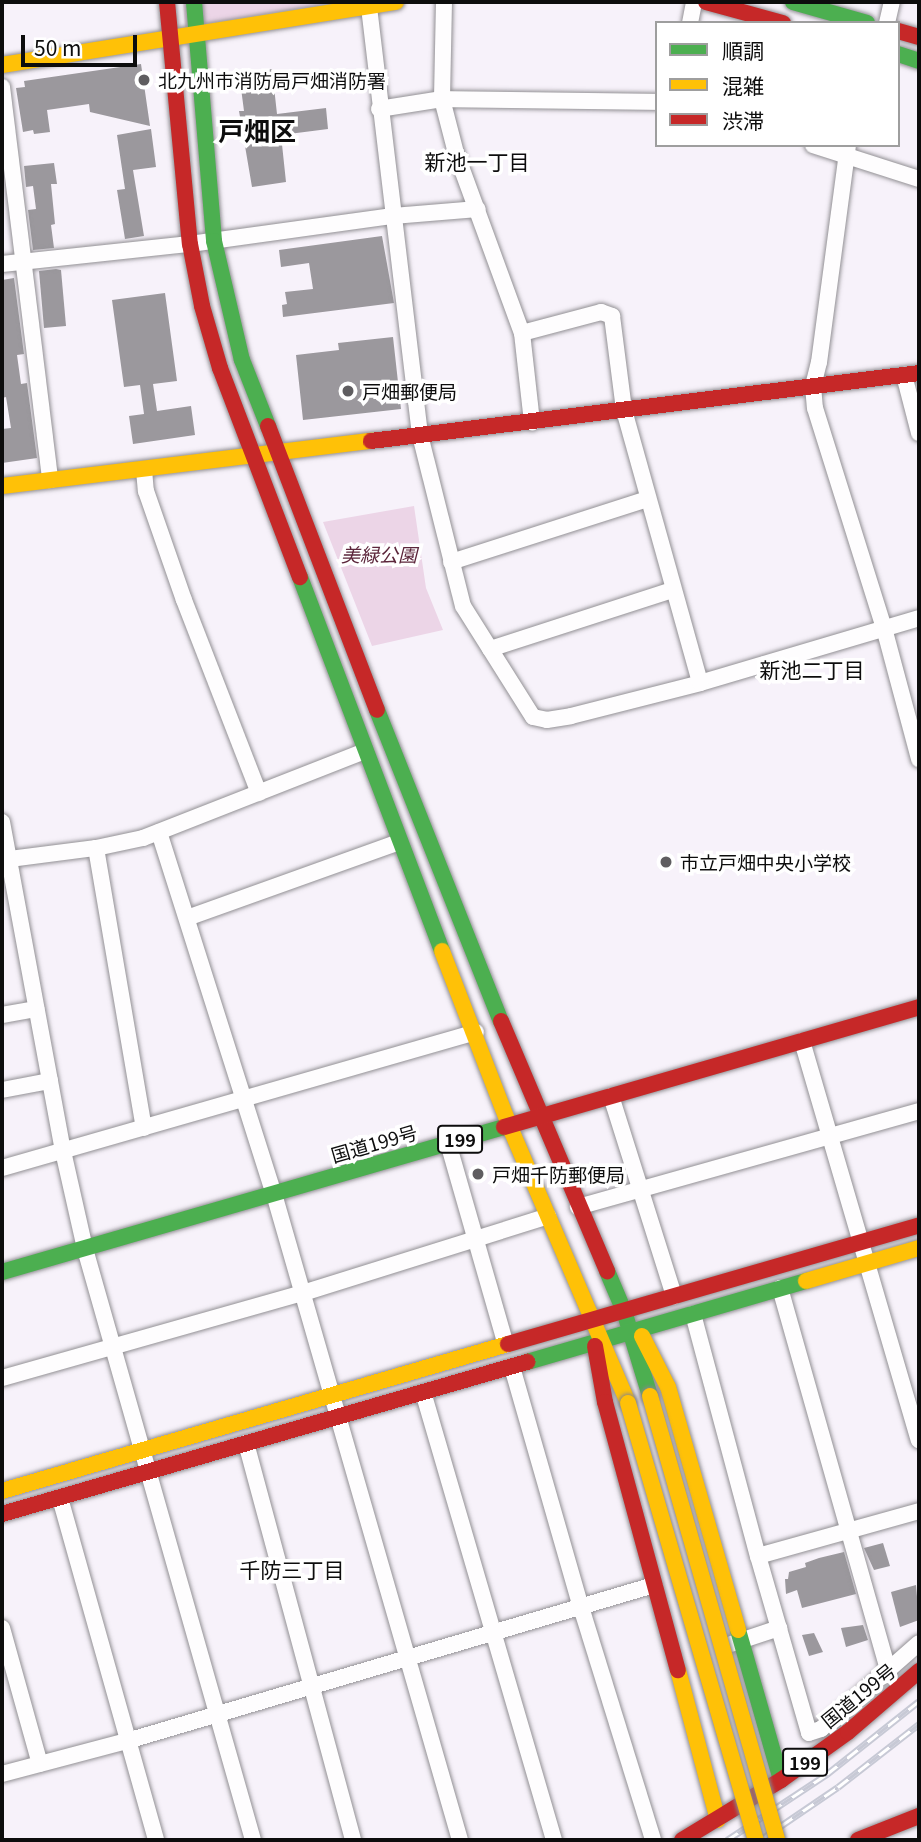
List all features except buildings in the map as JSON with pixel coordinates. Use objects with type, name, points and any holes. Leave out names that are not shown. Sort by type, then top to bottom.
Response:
[{"type":"main road","points":[[167,2],[190,244],[216,355],[398,842],[476,1032],[509,1125],[593,1319],[598,1343],[597,1371],[718,1820]]},
{"type":"main road","points":[[194,2],[214,241],[242,360],[276,453],[540,1117],[624,1311],[668,1387],[781,1780]]},
{"type":"main road","points":[[2,65],[397,2]]},
{"type":"main road","points":[[706,2],[776,21]]},
{"type":"main road","points":[[796,2],[860,21]]},
{"type":"main road","points":[[900,32],[919,37]]},
{"type":"main road","points":[[900,55],[919,61]]},
{"type":"main road","points":[[2,486],[912,374]]},
{"type":"main road","name":"国道199号","points":[[2,1272],[919,1007]]},
{"type":"main road","points":[[2,1491],[919,1225]]},
{"type":"main road","points":[[2,1514],[919,1248]]},
{"type":"main road","points":[[634,1332],[777,1840]]},
{"type":"main road","points":[[598,1343],[628,1403],[756,1840]]},
{"type":"main road","name":"国道199号","points":[[682,1840],[781,1780],[848,1732],[919,1671]]},
{"type":"main road","points":[[863,1838],[919,1816]]},
{"type":"street","points":[[444,2],[442,99],[456,153],[522,333],[531,422]]},
{"type":"street","points":[[690,21],[694,2]]},
{"type":"street","points":[[887,21],[892,2]]},
{"type":"street","points":[[369,7],[379,109],[420,435],[463,606],[533,717],[547,720],[700,683],[919,618]]},
{"type":"street","points":[[2,88],[50,480]]},
{"type":"street","points":[[379,109],[442,99],[655,102]]},
{"type":"street","points":[[826,147],[846,150],[919,178]]},
{"type":"street","points":[[846,150],[819,362],[813,386],[815,408],[884,628],[919,759]]},
{"type":"street","points":[[2,264],[190,244],[393,216],[478,209]]},
{"type":"street","points":[[522,333],[601,312],[612,316],[624,410],[700,683]]},
{"type":"street","points":[[912,374],[919,433]]},
{"type":"street","points":[[144,470],[146,491],[184,600],[258,793]]},
{"type":"street","points":[[451,562],[647,499]]},
{"type":"street","points":[[490,649],[673,590]]},
{"type":"street","points":[[5,859],[96,848],[159,832],[365,751]]},
{"type":"street","points":[[2,822],[5,859],[85,1249],[253,1840]]},
{"type":"street","points":[[159,832],[274,1194],[460,1840]]},
{"type":"street","points":[[187,918],[398,842]]},
{"type":"street","points":[[96,848],[144,1128]]},
{"type":"street","points":[[2,1015],[36,1009]]},
{"type":"street","points":[[2,1168],[476,1032]]},
{"type":"street","points":[[803,1041],[919,1440]]},
{"type":"street","points":[[2,1090],[50,1081]]},
{"type":"street","points":[[611,1096],[638,1190],[674,1296]]},
{"type":"street","points":[[578,1207],[919,1111]]},
{"type":"street","points":[[448,1143],[506,1345]]},
{"type":"street","points":[[2,1378],[303,1293],[548,1216]]},
{"type":"street","points":[[780,1288],[889,1673]]},
{"type":"street","points":[[693,1314],[809,1733],[821,1729],[889,1673],[919,1643]]},
{"type":"street","points":[[512,1367],[580,1608],[653,1840]]},
{"type":"street","points":[[423,1392],[554,1840]]},
{"type":"street","points":[[246,1443],[353,1840]]},
{"type":"street","points":[[60,1498],[156,1840]]},
{"type":"street","points":[[758,1556],[919,1511]]},
{"type":"street","points":[[2,1774],[127,1741],[654,1585]]},
{"type":"street","points":[[2,1628],[40,1764]]},
{"type":"street","points":[[674,1662],[779,1628]]},
{"type":"green space","points":[[183,2],[339,2],[185,27]]},
{"type":"green space","name":"美緑公園","points":[[414,506],[426,588],[443,630],[372,646],[323,522]]},
{"type":"railway","points":[[727,1840],[827,1774],[919,1701]]},
{"type":"railway","points":[[760,1840],[838,1787],[919,1724]]},
{"type":"traffic: fast","points":[[194,2],[214,241],[242,360],[268,426]]},
{"type":"traffic: fast","points":[[793,2],[860,21]]},
{"type":"traffic: fast","points":[[900,55],[919,61]]},
{"type":"traffic: fast","points":[[300,577],[442,951]]},
{"type":"traffic: fast","points":[[377,710],[501,1021]]},
{"type":"traffic: fast","points":[[2,1272],[504,1127]]},
{"type":"traffic: fast","points":[[607,1271],[624,1311],[650,1396]]},
{"type":"traffic: fast","points":[[527,1362],[806,1281]]},
{"type":"traffic: fast","points":[[738,1630],[781,1780]]},
{"type":"traffic: slow","points":[[2,65],[396,2]]},
{"type":"traffic: slow","points":[[2,486],[371,441]]},
{"type":"traffic: slow","points":[[442,951],[509,1125],[628,1403]]},
{"type":"traffic: slow","points":[[806,1281],[919,1248]]},
{"type":"traffic: slow","points":[[642,1336],[668,1387],[738,1630]]},
{"type":"traffic: slow","points":[[2,1491],[508,1344]]},
{"type":"traffic: slow","points":[[650,1396],[777,1840]]},
{"type":"traffic: slow","points":[[628,1403],[756,1840]]},
{"type":"traffic: slow","points":[[678,1670],[718,1820]]},
{"type":"traffic: jam","points":[[167,2],[190,244],[202,306],[220,368],[300,577]]},
{"type":"traffic: jam","points":[[706,2],[776,21]]},
{"type":"traffic: jam","points":[[900,32],[919,37]]},
{"type":"traffic: jam","points":[[371,441],[919,373]]},
{"type":"traffic: jam","points":[[268,426],[377,710]]},
{"type":"traffic: jam","points":[[504,1127],[919,1007]]},
{"type":"traffic: jam","points":[[501,1021],[607,1271]]},
{"type":"traffic: jam","points":[[508,1344],[919,1225]]},
{"type":"traffic: jam","points":[[595,1346],[605,1402],[678,1670]]},
{"type":"traffic: jam","points":[[2,1514],[527,1362]]},
{"type":"traffic: jam","points":[[682,1840],[781,1780],[848,1732],[919,1671]]},
{"type":"traffic: jam","points":[[858,1840],[919,1816]]},
{"type":"place","name":"北九州市消防局戸畑消防署","points":[[144,80]]},
{"type":"place","name":"戸畑郵便局","points":[[348,391]]},
{"type":"place","name":"市立戸畑中央小学校","points":[[666,862]]},
{"type":"place","name":"戸畑千防郵便局","points":[[478,1174]]},
{"type":"district","name":"戸畑区","points":[[257,130]]},
{"type":"district","name":"新池一丁目","points":[[477,161]]},
{"type":"district","name":"新池二丁目","points":[[812,669]]},
{"type":"district","name":"千防三丁目","points":[[292,1569]]}]
